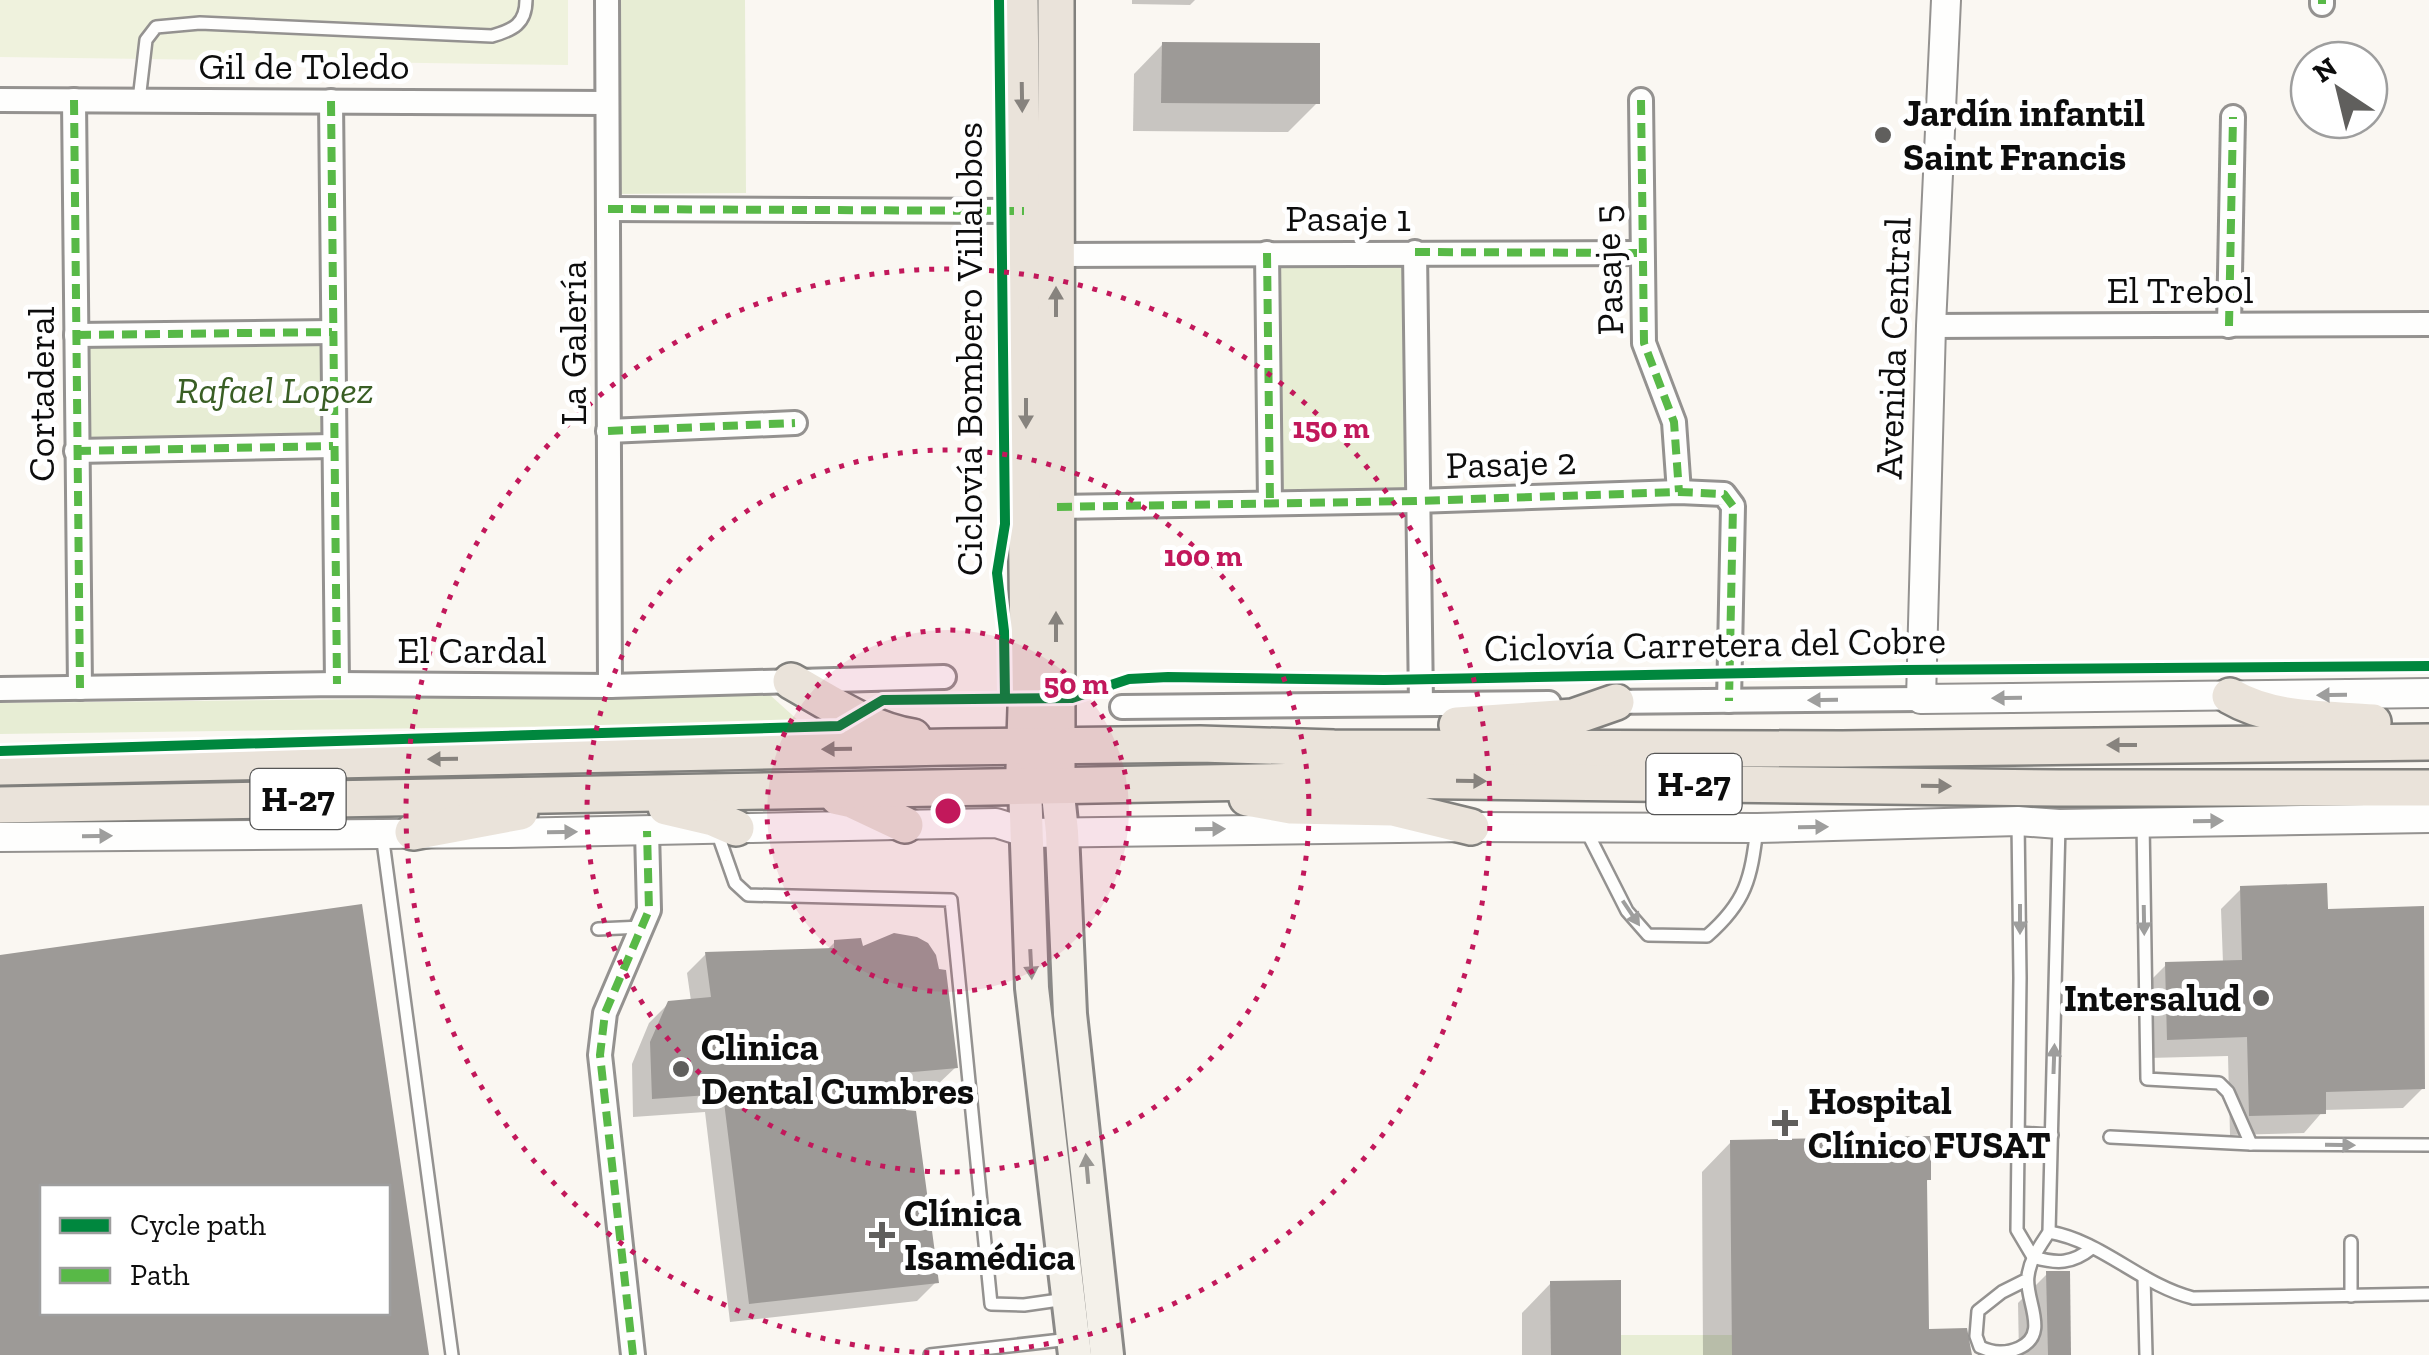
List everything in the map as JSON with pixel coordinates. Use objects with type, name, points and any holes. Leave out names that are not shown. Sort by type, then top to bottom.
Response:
[{"type":"main road","points":[[1020,0],[1028,648],[1040,747]]},
{"type":"main road","points":[[1056,0],[1056,508],[1040,747],[1041,786],[1028,833],[1032,988],[1084,1298],[1106,1355]]},
{"type":"main road","points":[[791,681],[886,731],[948,747]]},
{"type":"main road","points":[[2230,696],[2253,709],[2282,715],[2429,727]]},
{"type":"main road","points":[[1334,748],[1375,732],[1573,717],[1616,702]]},
{"type":"main road","name":"H-27","points":[[0,767],[1200,744],[1842,749],[2429,742]]},
{"type":"main road","name":"H-27","points":[[0,805],[1392,780],[2016,804],[2058,788],[2429,788]]},
{"type":"main road","points":[[1214,782],[1266,803],[1394,808],[1471,826]]},
{"type":"main road","points":[[1041,786],[1062,832],[1084,1298],[1073,1347]]},
{"type":"main road","points":[[808,790],[852,800],[906,825]]},
{"type":"main road","points":[[398,833],[516,813],[590,795],[682,809],[726,828]]},
{"type":"street","name":"La Galería","points":[[607,0],[610,686]]},
{"type":"street","name":"Avenida Central","points":[[1920,699],[1930,326],[1946,0]]},
{"type":"street","name":"Gil de Toledo","points":[[0,100],[607,103]]},
{"type":"street","name":"Cortaderal","points":[[74,100],[80,688]]},
{"type":"street","name":"Pasaje 5","points":[[1641,100],[1644,350],[1674,422],[1679,492]]},
{"type":"street","points":[[331,101],[336,684]]},
{"type":"street","points":[[2229,326],[2232,117]]},
{"type":"street","points":[[608,210],[1024,211]]},
{"type":"street","points":[[1415,252],[1421,704]]},
{"type":"street","points":[[1268,253],[1270,502]]},
{"type":"street","name":"Pasaje 1","points":[[1056,256],[1641,253]]},
{"type":"street","name":"El Trebol","points":[[1930,326],[2429,324]]},
{"type":"street","points":[[76,334],[332,332]]},
{"type":"street","points":[[608,431],[795,423]]},
{"type":"street","points":[[76,451],[333,446]]},
{"type":"street","name":"Pasaje 2","points":[[1056,508],[1720,492],[1733,506],[1729,701]]},
{"type":"street","name":"El Cardal","points":[[0,689],[336,684],[610,686],[944,677]]},
{"type":"street","points":[[1122,708],[2429,694]]},
{"type":"street","points":[[2012,746],[2016,804]]},
{"type":"street","points":[[2059,824],[2060,746]]},
{"type":"street","points":[[0,837],[647,831],[996,823],[1028,833],[1471,826],[1756,828],[2016,804],[2059,824],[2429,818]]},
{"type":"street","points":[[633,1355],[600,1055],[605,1013],[649,910],[647,831]]},
{"type":"lane","points":[[138,100],[146,40],[156,27],[200,23],[492,36],[515,29],[526,14],[526,0]]},
{"type":"lane","points":[[2016,804],[2018,1230],[2034,1257],[2057,1264],[2079,1258],[2092,1248]]},
{"type":"lane","points":[[2144,822],[2147,1078],[2155,1082],[2220,1083],[2228,1092],[2251,1144]]},
{"type":"lane","points":[[2026,1280],[1978,1311],[1976,1336],[1980,1347],[2010,1352],[2028,1344],[2034,1333],[2035,1317],[2026,1280],[2048,1232],[2059,824]]},
{"type":"lane","points":[[726,828],[735,882],[748,895],[951,900],[991,1304],[1024,1305],[1084,1298]]},
{"type":"lane","points":[[1585,828],[1628,911],[1648,935],[1707,936],[1735,911],[1748,883],[1756,828]]},
{"type":"lane","points":[[398,833],[452,1355]]},
{"type":"lane","points":[[598,929],[642,927]]},
{"type":"lane","points":[[2019,1133],[2052,1135]]},
{"type":"lane","points":[[2110,1137],[2251,1144],[2429,1146]]},
{"type":"lane","points":[[2048,1232],[2092,1248],[2171,1293],[2193,1298],[2429,1294]]},
{"type":"lane","points":[[2351,1242],[2351,1296]]},
{"type":"lane","points":[[2144,1277],[2146,1355]]},
{"type":"lane","points":[[930,1355],[1073,1347]]},
{"type":"green space","points":[[0,0],[568,0],[568,65],[0,57]]},
{"type":"green space","points":[[618,0],[745,0],[746,193],[618,194]]},
{"type":"green space","points":[[1410,259],[1412,490],[1273,491],[1271,261]]},
{"type":"green space","name":"Rafael Lopez","points":[[325,339],[327,440],[82,445],[82,341]]},
{"type":"green space","points":[[770,695],[801,723],[0,734],[0,703]]},
{"type":"green space","points":[[1621,1335],[1732,1335],[1732,1355],[1621,1355]]},
{"type":"building","points":[[1162,42],[1320,43],[1320,104],[1161,103]]},
{"type":"building","name":"Intersalud","points":[[2327,883],[2328,909],[2424,906],[2425,1089],[2326,1092],[2326,1114],[2249,1116],[2247,1037],[2167,1040],[2165,962],[2242,960],[2240,886]]},
{"type":"building","points":[[362,904],[429,1355],[0,1355],[0,955]]},
{"type":"building","points":[[894,933],[928,943],[939,969],[946,970],[958,1068],[902,1073],[906,1110],[916,1111],[939,1283],[749,1304],[723,1094],[652,1099],[650,1042],[668,1001],[711,997],[705,952],[834,948],[834,940],[861,938],[863,946]]},
{"type":"building","points":[[1931,1136],[1931,1180],[1927,1180],[1929,1329],[1967,1328],[1972,1355],[1732,1355],[1730,1140]]},
{"type":"building","points":[[2046,1271],[2070,1271],[2071,1355],[2048,1355]]},
{"type":"building","points":[[1621,1280],[1621,1355],[1551,1355],[1550,1281]]},
{"type":"marked path","points":[[74,100],[80,688]]},
{"type":"marked path","points":[[1641,100],[1644,343],[1674,422],[1679,492]]},
{"type":"marked path","points":[[331,101],[337,684]]},
{"type":"marked path","points":[[2229,326],[2233,117]]},
{"type":"marked path","points":[[608,209],[1024,211]]},
{"type":"marked path","points":[[1415,252],[1641,253]]},
{"type":"marked path","points":[[1267,253],[1270,502]]},
{"type":"marked path","points":[[76,335],[332,332]]},
{"type":"marked path","points":[[608,431],[795,423]]},
{"type":"marked path","points":[[76,451],[333,446]]},
{"type":"marked path","points":[[1057,507],[1724,494],[1733,506],[1729,701]]},
{"type":"marked path","points":[[633,1355],[600,1055],[605,1013],[649,910],[647,831]]},
{"type":"cycle path","name":"Ciclovía Bombero Villalobos","points":[[999,0],[1005,524],[997,573],[1004,631],[1005,698]]},
{"type":"cycle path","name":"Ciclovía Carretera del Cobre","points":[[0,751],[839,726],[883,700],[1072,698],[1129,679],[1168,677],[1384,680],[1904,670],[2429,666]]},
{"type":"place","name":"Jardín infantil Saint Francis","points":[[1883,135]]},
{"type":"place","name":"Intersalud","points":[[2261,998]]},
{"type":"place","name":"Clinica Dental Cumbres","points":[[681,1069]]},
{"type":"place","name":"Hospital Clínico FUSAT","points":[[1785,1123]]},
{"type":"place","name":"Clínica Isamédica","points":[[882,1235]]}]
